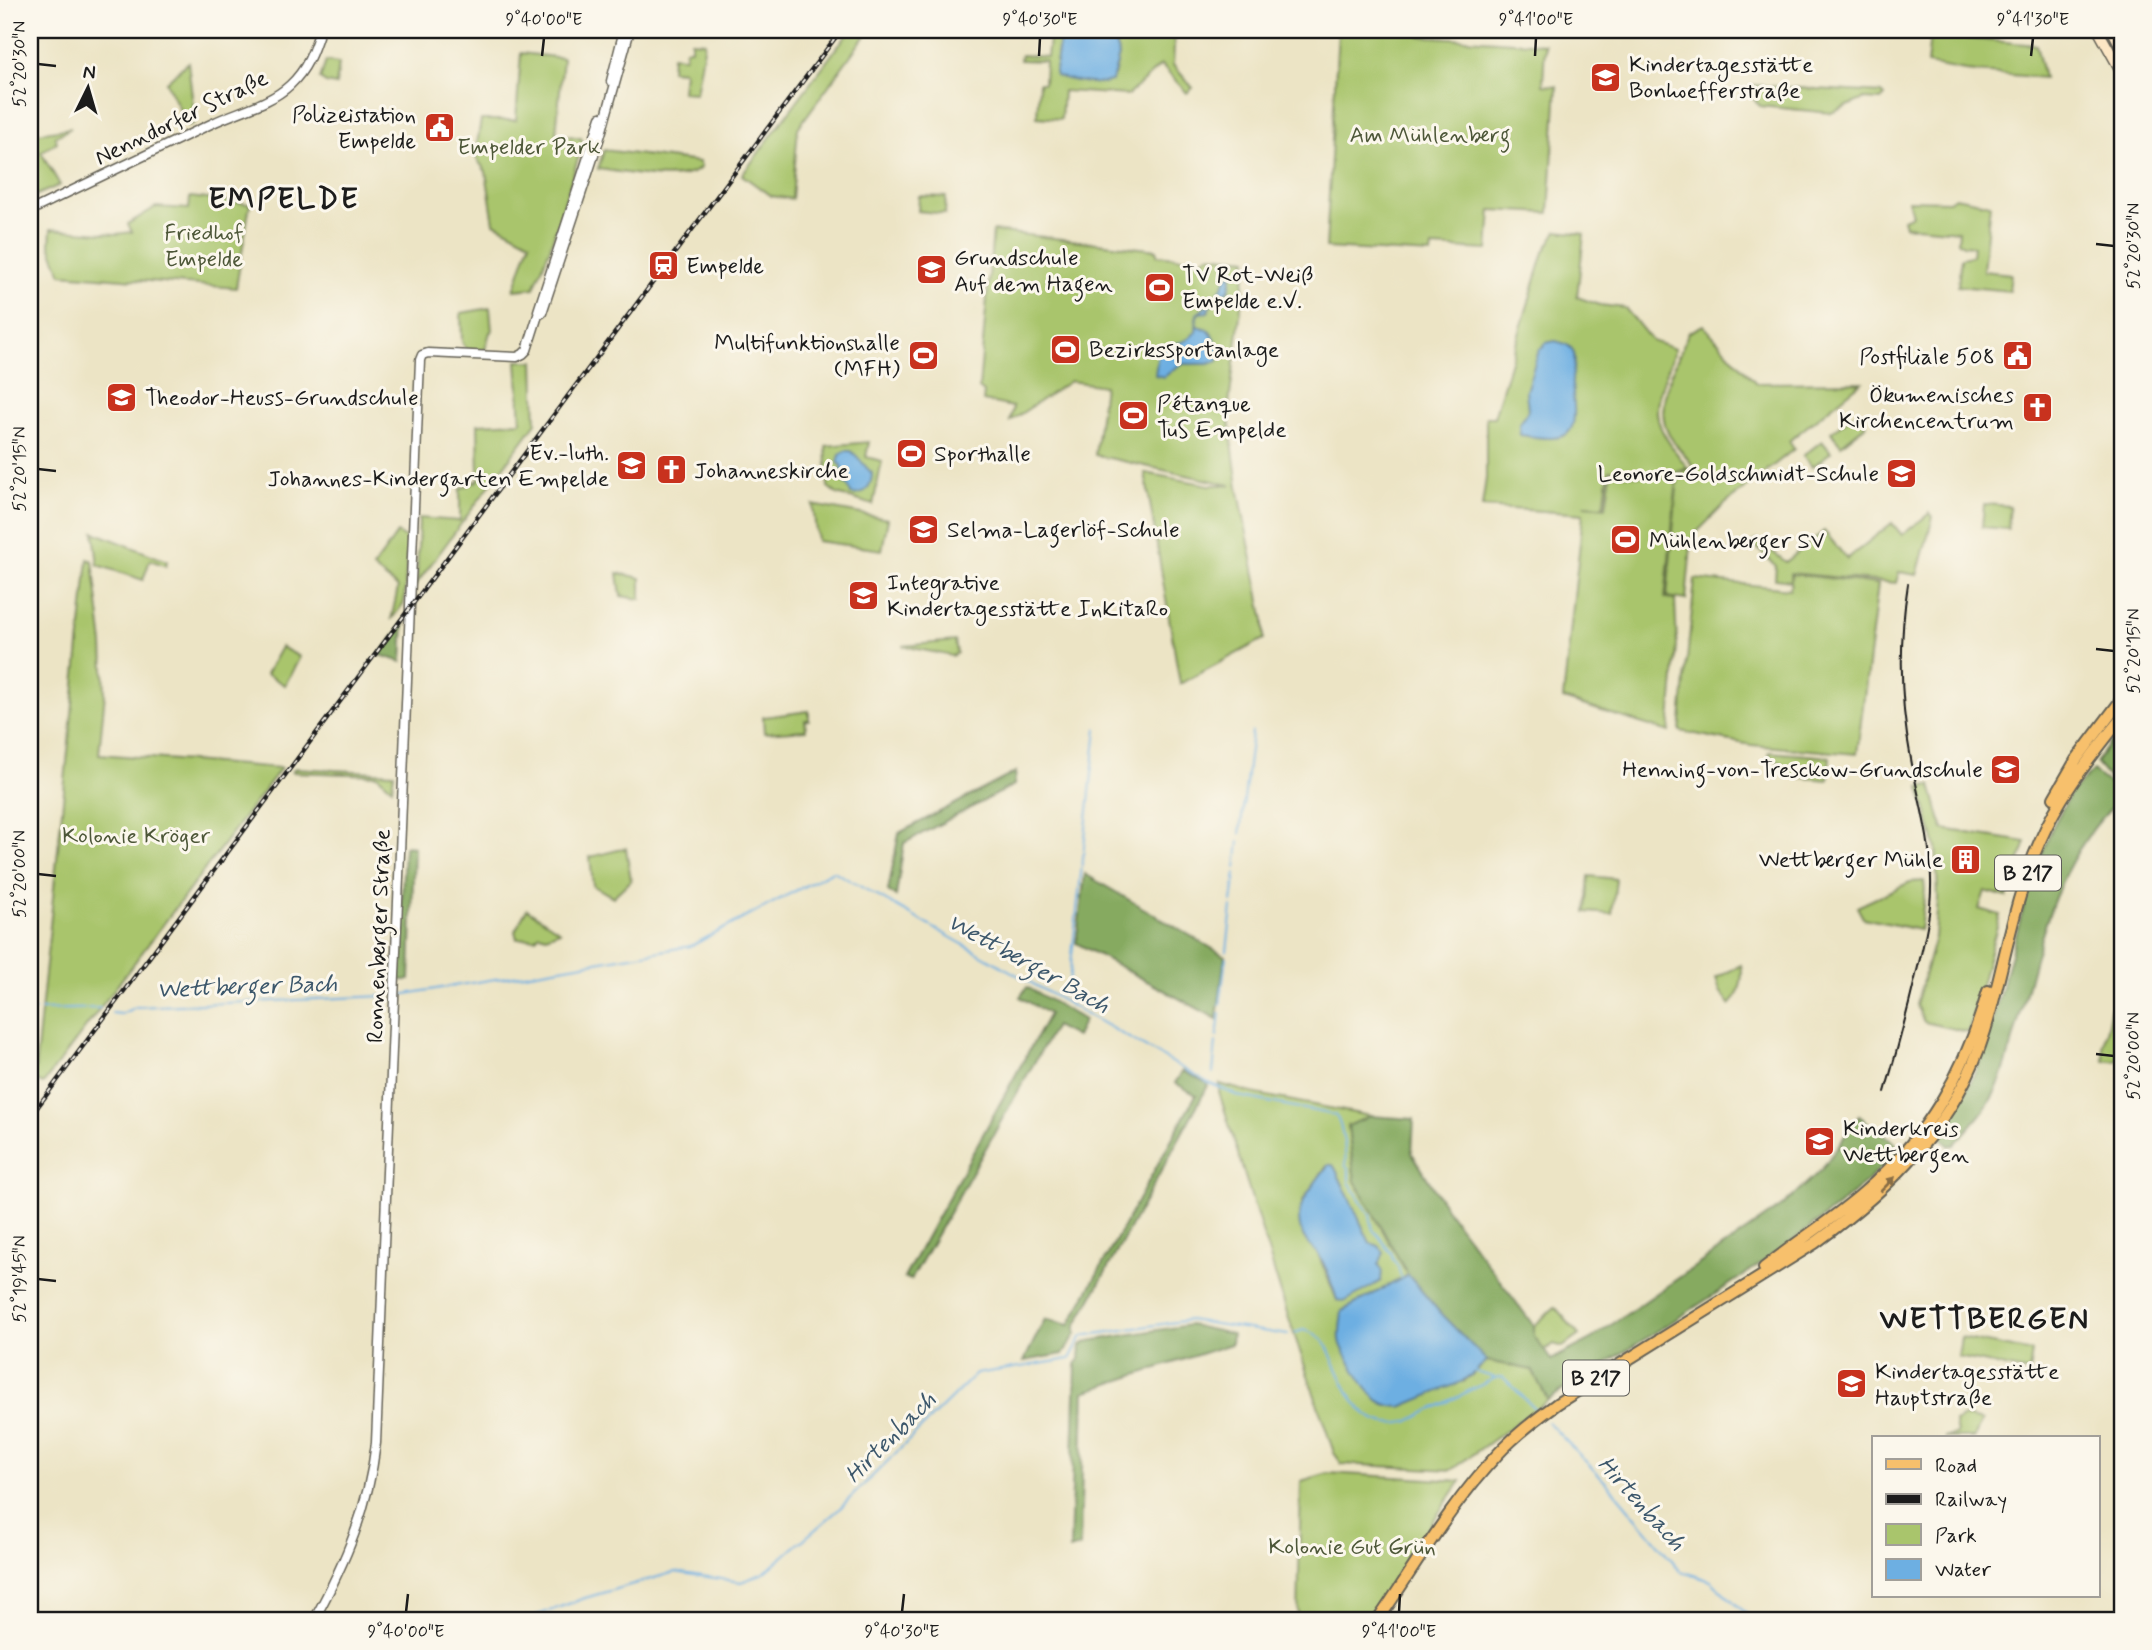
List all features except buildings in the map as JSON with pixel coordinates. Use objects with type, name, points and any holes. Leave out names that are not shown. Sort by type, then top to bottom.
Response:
[{"type":"main road","points":[[2098,30],[2122,73]]},
{"type":"main road","points":[[2112,30],[2122,49]]},
{"type":"main road","name":"B 217","points":[[1733,1292],[1862,1193],[1915,1140],[1938,1108],[1957,1076],[1970,1046],[2020,879],[2042,822],[2076,760],[2122,699]]},
{"type":"main road","name":"B 217","points":[[1378,1620],[1458,1500],[1498,1453],[1521,1432],[1558,1403],[1780,1265],[1849,1218],[1885,1188],[1924,1145],[1956,1098],[1979,1049],[2025,881],[2043,834],[2072,782],[2122,717]]},
{"type":"street","name":"Nenndorfer Straße","points":[[30,211],[288,87],[307,65],[320,30]]},
{"type":"street","points":[[624,30],[606,102],[537,309],[538,314],[542,313],[599,140],[630,30]]},
{"type":"street","name":"Ronnenberger Straße","points":[[314,1620],[344,1563],[362,1517],[376,1443],[420,363],[422,355],[428,353],[520,356],[527,350],[538,314]]},
{"type":"green space","points":[[850,30],[869,30],[798,128],[792,199],[771,196],[742,175]]},
{"type":"green space","points":[[1050,30],[1061,30],[1055,71],[1084,82],[1114,76],[1119,55],[1112,36],[1115,30],[1175,30],[1173,65],[1193,88],[1187,93],[1161,65],[1128,95],[1063,91],[1061,119],[1037,117],[1039,83],[1044,83],[1045,61],[1020,60],[1021,55],[1047,57]]},
{"type":"green space","name":"Am Mühlenberg","points":[[1338,30],[1419,30],[1419,36],[1545,44],[1543,85],[1557,86],[1549,213],[1491,210],[1488,250],[1432,247],[1431,254],[1326,248]]},
{"type":"green space","points":[[1930,35],[2036,45],[2044,78],[1965,71],[1927,64]]},
{"type":"green space","points":[[691,41],[705,42],[696,93],[682,92],[684,71],[671,70],[672,56],[685,57],[686,49],[691,49]]},
{"type":"green space","name":"Empelder Park","points":[[521,53],[563,58],[556,134],[581,138],[583,143],[550,248],[534,288],[514,290],[530,242],[494,223],[486,172],[475,156],[481,120],[516,120]]},
{"type":"green space","points":[[326,61],[339,63],[336,85],[320,79]]},
{"type":"green space","points":[[188,62],[195,122],[188,126],[166,82]]},
{"type":"green space","points":[[1751,85],[1882,93],[1885,96],[1881,100],[1864,99],[1831,113],[1760,106],[1751,96]]},
{"type":"green space","points":[[71,128],[55,137],[57,142],[41,152],[60,185],[30,198],[30,134]]},
{"type":"green space","points":[[604,150],[699,162],[701,167],[693,173],[668,177],[598,169]]},
{"type":"green space","points":[[919,196],[946,197],[945,214],[918,211]]},
{"type":"green space","name":"Friedhof Empelde","points":[[190,197],[250,204],[236,288],[61,274],[50,245],[51,229],[116,234],[132,232],[128,224],[156,207],[189,209]]},
{"type":"green space","points":[[1955,197],[1990,204],[1983,271],[2011,274],[2009,291],[1958,286],[1961,258],[1972,256],[1973,246],[1963,245],[1958,241],[1959,231],[1905,226],[1903,219],[1912,215],[1908,200],[1949,201]]},
{"type":"green space","points":[[993,231],[1157,250],[1157,255],[1203,260],[1208,255],[1247,259],[1228,412],[1238,487],[1264,621],[1264,639],[1180,684],[1145,473],[1209,485],[1231,485],[1095,455],[1104,386],[1070,381],[1010,421],[1013,407],[983,401],[984,392],[979,388]]},
{"type":"green space","points":[[1557,231],[1584,234],[1577,297],[1600,305],[1625,308],[1652,341],[1675,349],[1658,400],[1657,412],[1665,435],[1688,468],[1667,476],[1609,470],[1604,506],[1584,505],[1606,507],[1611,473],[1677,479],[1665,598],[1675,600],[1677,646],[1669,732],[1563,699],[1583,514],[1482,507],[1486,478],[1486,417],[1494,417],[1544,252]]},
{"type":"green space","points":[[490,308],[492,332],[485,350],[466,349],[462,342],[461,313]]},
{"type":"green space","points":[[1703,325],[1756,383],[1862,382],[1789,441],[1794,449],[1724,505],[1695,534],[1691,546],[1686,600],[1667,597],[1678,476],[1693,466],[1669,435],[1663,410],[1668,384],[1688,333]]},
{"type":"green space","points":[[517,361],[534,361],[536,423],[415,586],[419,518],[460,521],[460,489],[479,480],[478,424],[521,422]]},
{"type":"green space","points":[[1856,413],[1866,425],[1841,445],[1831,432]]},
{"type":"green space","points":[[1822,441],[1831,452],[1812,467],[1803,456]]},
{"type":"green space","points":[[869,442],[866,457],[882,461],[873,505],[837,494],[828,487],[826,446]]},
{"type":"green space","points":[[1984,504],[2010,506],[2008,529],[1982,527]]},
{"type":"green space","points":[[813,505],[888,519],[882,550],[817,541]]},
{"type":"green space","name":"Mühlenberger SV","points":[[1930,513],[1933,517],[1917,575],[1899,572],[1896,583],[1791,573],[1791,580],[1792,574],[1878,584],[1857,754],[1751,745],[1680,731],[1695,579],[1790,589],[1791,581],[1775,579],[1776,566],[1752,543],[1757,540],[1786,562],[1824,531],[1847,559],[1892,523],[1902,535]]},
{"type":"green space","points":[[94,532],[167,561],[166,566],[150,560],[143,580],[98,565]]},
{"type":"green space","points":[[397,533],[408,540],[404,603],[391,620],[398,588],[373,568]]},
{"type":"green space","name":"Kolonie Kröger","points":[[88,559],[93,561],[103,644],[105,693],[99,754],[281,768],[43,1084],[34,1080]]},
{"type":"green space","points":[[618,573],[641,578],[641,599],[621,596]]},
{"type":"green space","points":[[404,623],[402,662],[380,655]]},
{"type":"green space","points":[[955,641],[957,653],[952,656],[903,646]]},
{"type":"green space","points":[[281,647],[300,657],[285,685],[266,674]]},
{"type":"green space","points":[[809,711],[809,720],[805,720],[806,730],[764,733],[763,717]]},
{"type":"green space","points":[[2122,726],[2122,761],[2112,782],[2096,763]]},
{"type":"green space","points":[[1769,752],[1830,757],[1828,780],[1795,777],[1783,764],[1770,757]]},
{"type":"green space","points":[[295,768],[394,773],[392,788],[377,775],[292,772]]},
{"type":"green space","points":[[2093,771],[2122,794],[2122,798],[2081,846],[2066,872],[2044,928],[2002,1076],[1986,1108],[1954,1145],[1949,1146],[1941,1137],[1941,1132],[1961,1102],[1983,1055],[2027,895],[2052,828],[2072,791]]},
{"type":"green space","points":[[1016,772],[1014,785],[904,843],[896,896],[888,891],[899,833]]},
{"type":"green space","points":[[1931,785],[1943,829],[2026,842],[2007,897],[1985,891],[1979,909],[2000,915],[1968,1032],[1924,1022],[1916,1005],[1935,937],[1938,898],[1936,848],[1920,787]]},
{"type":"green space","points":[[404,846],[414,847],[410,980],[399,980]]},
{"type":"green space","points":[[626,848],[631,880],[613,897],[593,886],[590,857]]},
{"type":"green space","points":[[1085,874],[1225,956],[1217,1019],[1076,943]]},
{"type":"green space","points":[[1589,876],[1616,879],[1612,914],[1586,912]]},
{"type":"green space","points":[[1924,881],[1920,930],[1863,918],[1857,907],[1910,882]]},
{"type":"green space","points":[[527,909],[560,931],[546,936],[540,934],[536,938],[517,939],[515,931]]},
{"type":"green space","points":[[1741,965],[1740,987],[1730,1005],[1720,991],[1716,978]]},
{"type":"green space","points":[[1027,987],[1084,1020],[1076,1037],[1055,1026],[911,1280],[904,1278],[1049,1014],[1020,997]]},
{"type":"green space","points":[[2111,1008],[2122,1010],[2122,1045],[2116,1062],[2104,1060],[2103,1047]]},
{"type":"green space","points":[[1183,1071],[1209,1084],[1076,1326],[1076,1334],[1063,1354],[1024,1361],[1045,1319],[1069,1325],[1196,1095],[1175,1083]]},
{"type":"green space","points":[[1220,1084],[1252,1093],[1370,1116],[1348,1126],[1355,1181],[1408,1275],[1342,1312],[1464,1382],[1487,1361],[1532,1370],[1548,1400],[1451,1470],[1342,1464],[1334,1453],[1288,1316],[1219,1092]],"holes":[[[1327,1165],[1333,1165],[1370,1243],[1379,1246],[1379,1265],[1337,1300],[1318,1254],[1302,1202]]]},
{"type":"green space","points":[[1370,1116],[1414,1119],[1412,1153],[1447,1210],[1534,1326],[1534,1336],[1551,1360],[1588,1341],[1782,1206],[1821,1170],[1859,1116],[1893,1141],[1896,1144],[1895,1149],[1899,1151],[1860,1188],[1774,1254],[1548,1400],[1532,1370],[1487,1361],[1408,1275],[1355,1181],[1348,1126]]},
{"type":"green space","points":[[1555,1307],[1579,1335],[1563,1347],[1554,1344],[1544,1351],[1534,1336],[1534,1326]]},
{"type":"green space","points":[[1189,1325],[1232,1334],[1231,1344],[1084,1392],[1080,1547],[1070,1550],[1076,1364],[1080,1359],[1081,1345],[1089,1341]]},
{"type":"green space","points":[[1961,1338],[2032,1352],[2029,1372],[1958,1357]]},
{"type":"green space","points":[[1964,1417],[1982,1421],[1975,1436],[1950,1436],[1957,1434],[1955,1422]]},
{"type":"green space","name":"Kolonie Gut Grün","points":[[1328,1473],[1461,1481],[1368,1620],[1298,1620],[1301,1481]]},
{"type":"water","points":[[1061,30],[1115,30],[1112,36],[1119,55],[1112,81],[1091,83],[1056,76]]},
{"type":"water","points":[[1233,271],[1229,290],[1215,298],[1208,312],[1199,313],[1197,317],[1197,314],[1207,306]]},
{"type":"water","points":[[1197,322],[1197,326],[1207,329],[1212,335],[1218,348],[1218,361],[1209,364],[1181,364],[1164,377],[1155,375],[1159,346],[1188,339],[1196,331]]},
{"type":"water","points":[[1555,341],[1566,344],[1574,355],[1573,425],[1569,432],[1552,438],[1520,435],[1519,425],[1528,410],[1526,391],[1539,350],[1546,343]]},
{"type":"water","points":[[845,451],[851,451],[872,473],[869,486],[860,494],[851,494],[843,482],[838,462]]},
{"type":"water","points":[[1328,1165],[1333,1165],[1336,1170],[1370,1243],[1379,1246],[1384,1252],[1379,1265],[1382,1270],[1381,1281],[1344,1302],[1337,1300],[1324,1264],[1307,1242],[1299,1221],[1308,1192]]},
{"type":"water","points":[[1408,1275],[1487,1361],[1464,1381],[1401,1407],[1384,1404],[1371,1394],[1342,1347],[1340,1337],[1342,1311]]},
{"type":"waterway","points":[[1068,991],[1097,729]]},
{"type":"waterway","points":[[1240,834],[1252,732]]},
{"type":"waterway","points":[[1236,868],[1239,841]]},
{"type":"waterway","name":"Wettberger Bach","points":[[400,995],[691,946],[833,871],[1207,1082],[1238,1096],[1335,1115],[1340,1124],[1349,1182],[1370,1215],[1373,1230],[1392,1254],[1401,1278]]},
{"type":"waterway","points":[[1232,902],[1236,873]]},
{"type":"waterway","points":[[1227,951],[1232,907]]},
{"type":"waterway","points":[[1220,1005],[1226,957]]},
{"type":"waterway","name":"Wettberger Bach","points":[[112,1013],[121,1014],[136,1007],[385,996]]},
{"type":"waterway","name":"Wettberger Bach","points":[[41,1010],[100,1008]]},
{"type":"waterway","name":"Wettberger Bach","points":[[30,1011],[35,1010]]},
{"type":"waterway","points":[[1217,1037],[1220,1013]]},
{"type":"waterway","points":[[1213,1073],[1216,1042]]},
{"type":"waterway","name":"Hirtenbach","points":[[524,1620],[585,1598],[675,1572],[741,1582],[764,1573],[837,1511],[976,1374],[1070,1359],[1082,1336],[1189,1320],[1288,1335]]},
{"type":"waterway","name":"Hirtenbach","points":[[1295,1333],[1303,1330],[1321,1339],[1353,1399],[1369,1416],[1379,1421],[1407,1422],[1495,1378],[1503,1377],[1536,1410]]},
{"type":"waterway","name":"Wettberger Bach","points":[[1474,1371],[1495,1378]]},
{"type":"waterway","name":"Hirtenbach","points":[[1548,1422],[1613,1490],[1681,1571],[1711,1581],[1753,1620]]},
{"type":"tram line","points":[[1885,1092],[1924,942],[1931,892],[1929,849],[1907,737],[1903,694],[1902,649],[1908,584]]},
{"type":"railway","points":[[30,1117],[841,30]]},
{"type":"place","name":"Kindertagesstätte Bonhoefferstraße","points":[[1606,77]]},
{"type":"place","name":"Polizeistation Empelde","points":[[439,127]]},
{"type":"place","name":"Empelde","points":[[663,265]]},
{"type":"place","name":"Grundschule Auf dem Hagen","points":[[931,270]]},
{"type":"place","name":"TV Rot-Weiß Empelde e.V.","points":[[1159,287]]},
{"type":"place","name":"Bezirkssportanlage","points":[[1066,349]]},
{"type":"place","name":"Multifunktionshalle (MFH)","points":[[923,355]]},
{"type":"place","name":"Postfiliale 508","points":[[2018,356]]},
{"type":"place","name":"Theodor-Heuss-Grundschule","points":[[122,397]]},
{"type":"place","name":"Ökumenisches Kirchencentrum","points":[[2037,407]]},
{"type":"place","name":"Pétanque TuS Empelde","points":[[1134,416]]},
{"type":"place","name":"Sporthalle","points":[[911,453]]},
{"type":"place","name":"Ev.-luth. Johannes-Kindergarten Empelde","points":[[632,465]]},
{"type":"place","name":"Johanneskirche","points":[[671,470]]},
{"type":"place","name":"Leonore-Goldschmidt-Schule","points":[[1902,473]]},
{"type":"place","name":"Selma-Lagerlöf-Schule","points":[[924,529]]},
{"type":"place","name":"Mühlenberger SV","points":[[1626,540]]},
{"type":"place","name":"Integrative Kindertagesstätte InKitaRo","points":[[864,595]]},
{"type":"place","name":"Henning-von-Tresckow-Grundschule","points":[[2006,769]]},
{"type":"place","name":"Wettberger Mühle","points":[[1966,859]]},
{"type":"place","name":"Kinderkreis Wettbergen","points":[[1820,1141]]},
{"type":"place","name":"Kindertagesstätte Hauptstraße","points":[[1852,1384]]},
{"type":"district","name":"EMPELDE","points":[[284,198]]},
{"type":"district","name":"WETTBERGEN","points":[[1985,1318]]}]
